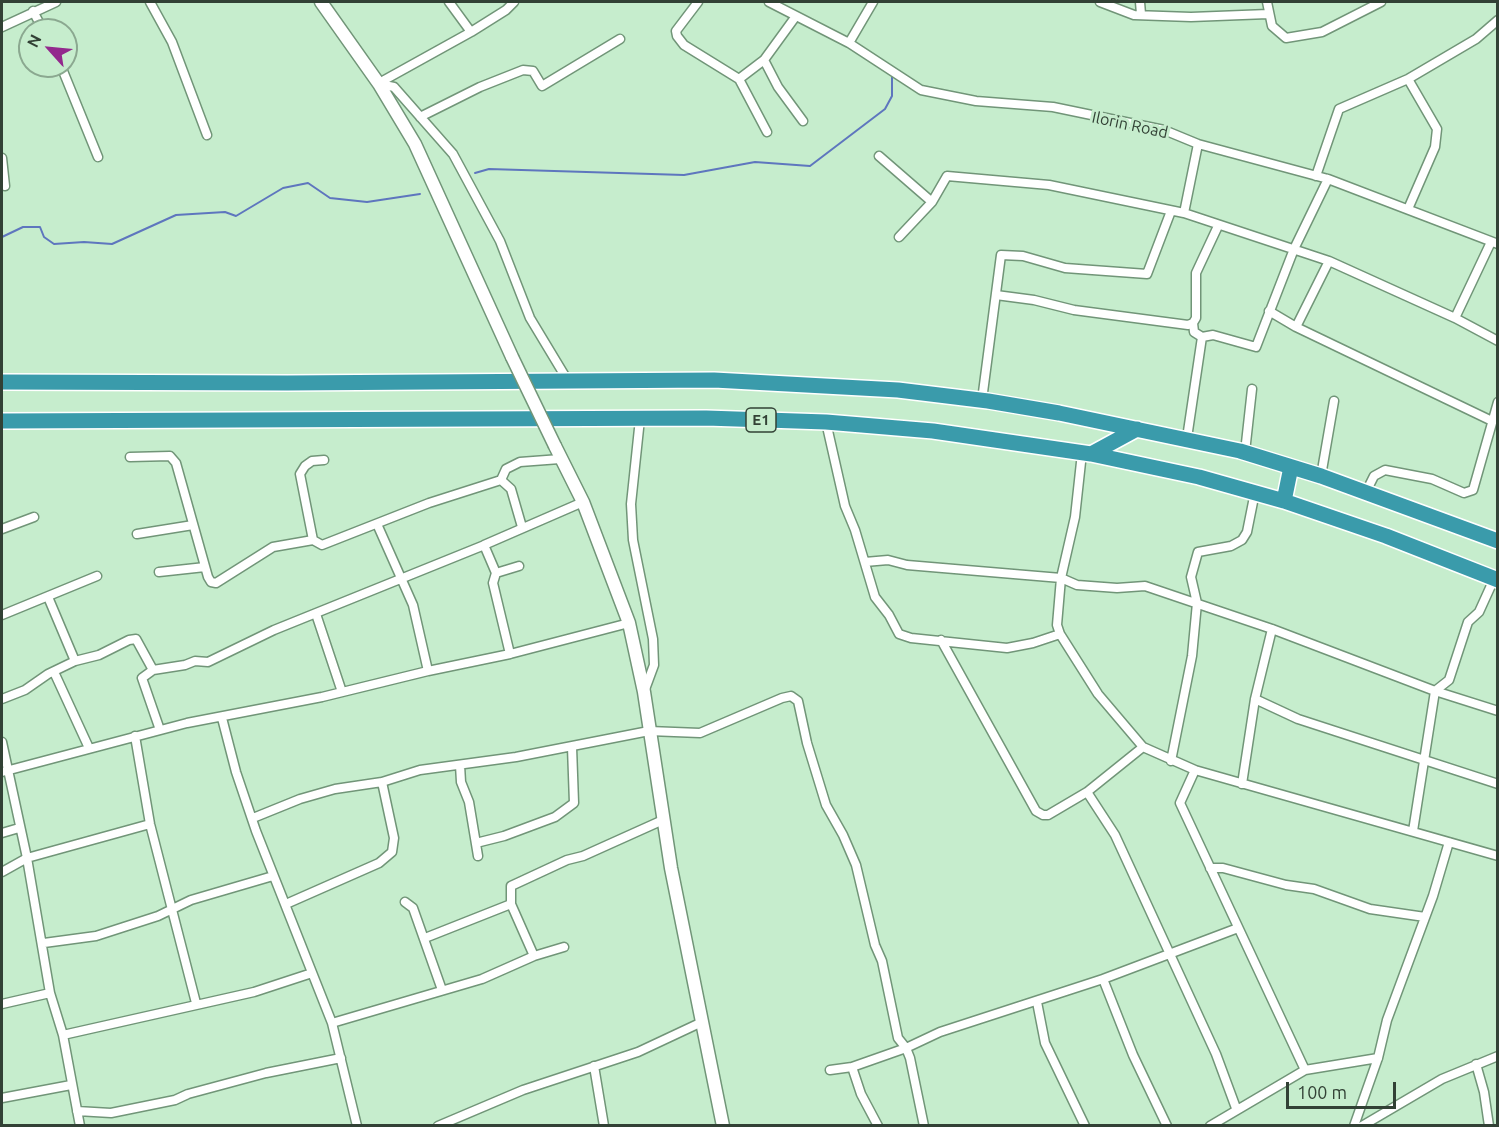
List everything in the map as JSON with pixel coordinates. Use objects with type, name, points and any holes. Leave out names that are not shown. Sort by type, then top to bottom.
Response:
[{"type":"highway","points":[[2,382],[714,380],[898,390],[982,400],[1187,438],[1245,452],[1321,476],[1497,541]]},
{"type":"highway","name":"E1","points":[[2,421],[706,418],[826,422],[989,438],[1086,454],[1199,477],[1255,492],[1386,536],[1496,579]]},
{"type":"highway","points":[[1086,454],[1137,429]]},
{"type":"highway","points":[[1284,501],[1291,466]]},
{"type":"main road","points":[[321,2],[379,84],[415,144],[512,357],[582,502],[629,623],[644,692],[663,820],[723,1125]]},
{"type":"street","points":[[2,27],[56,2]]},
{"type":"street","points":[[150,2],[176,52],[207,135]]},
{"type":"street","points":[[448,2],[471,32]]},
{"type":"street","points":[[379,84],[471,32],[506,10],[514,2]]},
{"type":"street","points":[[698,2],[676,31],[677,36],[684,45],[739,79],[767,132]]},
{"type":"street","name":"Ilorin Road","points":[[769,2],[849,43],[915,87],[929,93],[976,101],[1053,107],[1164,130],[1198,144],[1328,179],[1494,243]]},
{"type":"street","points":[[849,43],[873,2]]},
{"type":"street","points":[[1100,2],[1134,15],[1191,17],[1268,14]]},
{"type":"street","points":[[1140,2],[1141,14]]},
{"type":"street","points":[[1267,2],[1268,14],[1277,33],[1286,38],[1322,32],[1382,2]]},
{"type":"street","points":[[33,11],[37,18]]},
{"type":"street","points":[[739,79],[764,60],[796,16]]},
{"type":"street","points":[[1316,176],[1339,110],[1408,79],[1476,39],[1497,20]]},
{"type":"street","points":[[420,117],[480,87],[523,70],[533,71],[542,86],[620,39]]},
{"type":"street","points":[[764,60],[778,87],[803,121]]},
{"type":"street","points":[[66,78],[98,157]]},
{"type":"street","points":[[1408,79],[1437,129],[1431,158],[1408,209]]},
{"type":"street","points":[[379,84],[394,87],[453,154],[500,241],[534,326],[568,381]]},
{"type":"street","points":[[1184,213],[1198,144]]},
{"type":"street","points":[[879,156],[932,202]]},
{"type":"street","points":[[2,158],[5,186]]},
{"type":"street","points":[[899,237],[932,202],[942,181],[952,174],[1049,185],[1184,213],[1329,261],[1455,318],[1497,340]]},
{"type":"street","points":[[1218,226],[1196,273],[1194,332],[1202,337],[1213,335],[1256,346],[1294,249],[1328,179]]},
{"type":"street","points":[[982,400],[1001,255],[1023,256],[1065,268],[1147,273],[1171,211]]},
{"type":"street","points":[[1455,318],[1494,243]]},
{"type":"street","points":[[1296,327],[1329,261]]},
{"type":"street","points":[[996,295],[1034,300],[1074,310],[1188,325],[1193,323]]},
{"type":"street","points":[[1269,311],[1296,327],[1492,421]]},
{"type":"street","points":[[1187,438],[1202,337]]},
{"type":"street","points":[[1245,452],[1252,389]]},
{"type":"street","points":[[1321,476],[1334,401]]},
{"type":"street","points":[[1365,492],[1374,476],[1385,470],[1431,479],[1464,493],[1473,490],[1497,402]]},
{"type":"street","points":[[640,419],[631,504],[633,540],[653,639],[654,665],[644,692]]},
{"type":"street","points":[[826,422],[845,506],[875,597],[889,615],[898,634],[911,638],[1007,648],[1034,643],[1060,634]]},
{"type":"street","points":[[1086,454],[1076,517],[1061,578],[1058,608],[1060,634],[1098,694],[1143,747],[1195,770],[1497,856]]},
{"type":"street","points":[[130,457],[170,456],[176,463],[208,577],[216,583],[273,548],[313,540],[321,545],[429,503],[501,480],[506,469],[520,462],[561,459]]},
{"type":"street","points":[[313,540],[300,474],[312,461],[324,460]]},
{"type":"street","points":[[501,480],[514,495],[522,527]]},
{"type":"street","points":[[1171,761],[1192,656],[1197,603],[1191,577],[1198,552],[1231,546],[1242,540],[1247,532],[1255,492]]},
{"type":"street","points":[[160,730],[141,678],[153,670],[185,665],[195,661],[208,662],[274,630],[402,580],[582,502]]},
{"type":"street","points":[[2,529],[34,517]]},
{"type":"street","points":[[376,524],[413,605],[428,671]]},
{"type":"street","points":[[137,534],[193,525]]},
{"type":"street","points":[[487,544],[484,545],[496,573],[493,583],[510,654]]},
{"type":"street","points":[[865,562],[888,560],[907,565],[1061,578],[1077,585],[1117,588],[1145,586],[1272,629],[1435,692],[1497,711]]},
{"type":"street","points":[[159,572],[205,567]]},
{"type":"street","points":[[496,573],[519,567]]},
{"type":"street","points":[[2,615],[97,576]]},
{"type":"street","points":[[1413,831],[1435,692],[1449,680],[1468,622],[1479,612],[1496,579]]},
{"type":"street","points":[[48,597],[75,661]]},
{"type":"street","points":[[316,614],[342,692]]},
{"type":"street","points":[[5,771],[160,730],[510,654],[629,623]]},
{"type":"street","points":[[1242,784],[1255,699],[1272,629]]},
{"type":"street","points":[[2,699],[25,690],[75,661],[99,655],[129,640],[136,639],[153,670]]},
{"type":"street","points":[[941,640],[1036,811],[1048,815],[1087,792],[1143,747]]},
{"type":"street","points":[[54,672],[89,748]]},
{"type":"street","points":[[253,818],[300,799],[335,789],[382,782],[420,770],[572,747],[649,732],[700,733],[791,696],[798,701],[807,743],[826,805],[856,865],[875,945],[882,961],[898,1038],[906,1048],[924,1125]]},
{"type":"street","points":[[1255,699],[1298,719],[1497,784]]},
{"type":"street","points":[[222,718],[236,772],[273,876],[332,1023],[357,1125]]},
{"type":"street","points":[[135,736],[150,824],[196,1004]]},
{"type":"street","points":[[2,742],[5,771],[27,858],[44,943],[50,993],[63,1035],[80,1125]]},
{"type":"street","points":[[476,843],[555,817],[574,802],[572,747]]},
{"type":"street","points":[[460,765],[461,782],[469,802],[478,856]]},
{"type":"street","points":[[1195,770],[1180,804],[1305,1070]]},
{"type":"street","points":[[286,904],[379,863],[392,852],[394,838],[382,782]]},
{"type":"street","points":[[1087,792],[1115,835],[1216,1054],[1236,1108]]},
{"type":"street","points":[[534,956],[511,904],[511,886],[663,820]]},
{"type":"street","points":[[2,873],[27,858],[150,824]]},
{"type":"street","points":[[2,832],[19,828]]},
{"type":"street","points":[[1354,1125],[1378,1058],[1387,1020],[1425,917],[1449,842]]},
{"type":"street","points":[[1210,868],[1223,868],[1286,885],[1314,889],[1370,909],[1425,917]]},
{"type":"street","points":[[44,943],[96,936],[191,900],[273,876]]},
{"type":"street","points":[[405,902],[413,908],[442,990]]},
{"type":"street","points":[[425,938],[511,904]]},
{"type":"street","points":[[830,1070],[852,1067],[906,1048],[940,1032],[1103,980],[1238,928]]},
{"type":"street","points":[[332,1023],[482,979],[534,956],[564,947]]},
{"type":"street","points":[[63,1035],[254,992],[312,973]]},
{"type":"street","points":[[1103,980],[1133,1054],[1167,1125]]},
{"type":"street","points":[[2,1004],[50,993]]},
{"type":"street","points":[[1037,1002],[1045,1043],[1085,1125]]},
{"type":"street","points":[[438,1125],[465,1116],[522,1090],[638,1052],[702,1022]]},
{"type":"street","points":[[1362,1125],[1442,1079],[1497,1056]]},
{"type":"street","points":[[76,1111],[111,1113],[176,1100],[188,1094],[266,1073],[341,1058]]},
{"type":"street","points":[[1210,1125],[1305,1070],[1378,1058]]},
{"type":"street","points":[[1476,1064],[1484,1092],[1489,1125]]},
{"type":"street","points":[[594,1066],[604,1125]]},
{"type":"street","points":[[852,1067],[861,1094],[878,1125]]},
{"type":"street","points":[[2,1098],[71,1085]]},
{"type":"street","points":[[465,1116],[468,1125]]},
{"type":"waterway","points":[[475,173],[489,169],[684,175],[755,162],[810,166],[885,109],[892,96],[892,76]]},
{"type":"waterway","points":[[2,237],[23,227],[40,227],[44,237],[54,244],[84,242],[112,244],[176,215],[225,212],[236,216],[283,188],[308,183],[330,198],[367,202],[420,194]]}]
